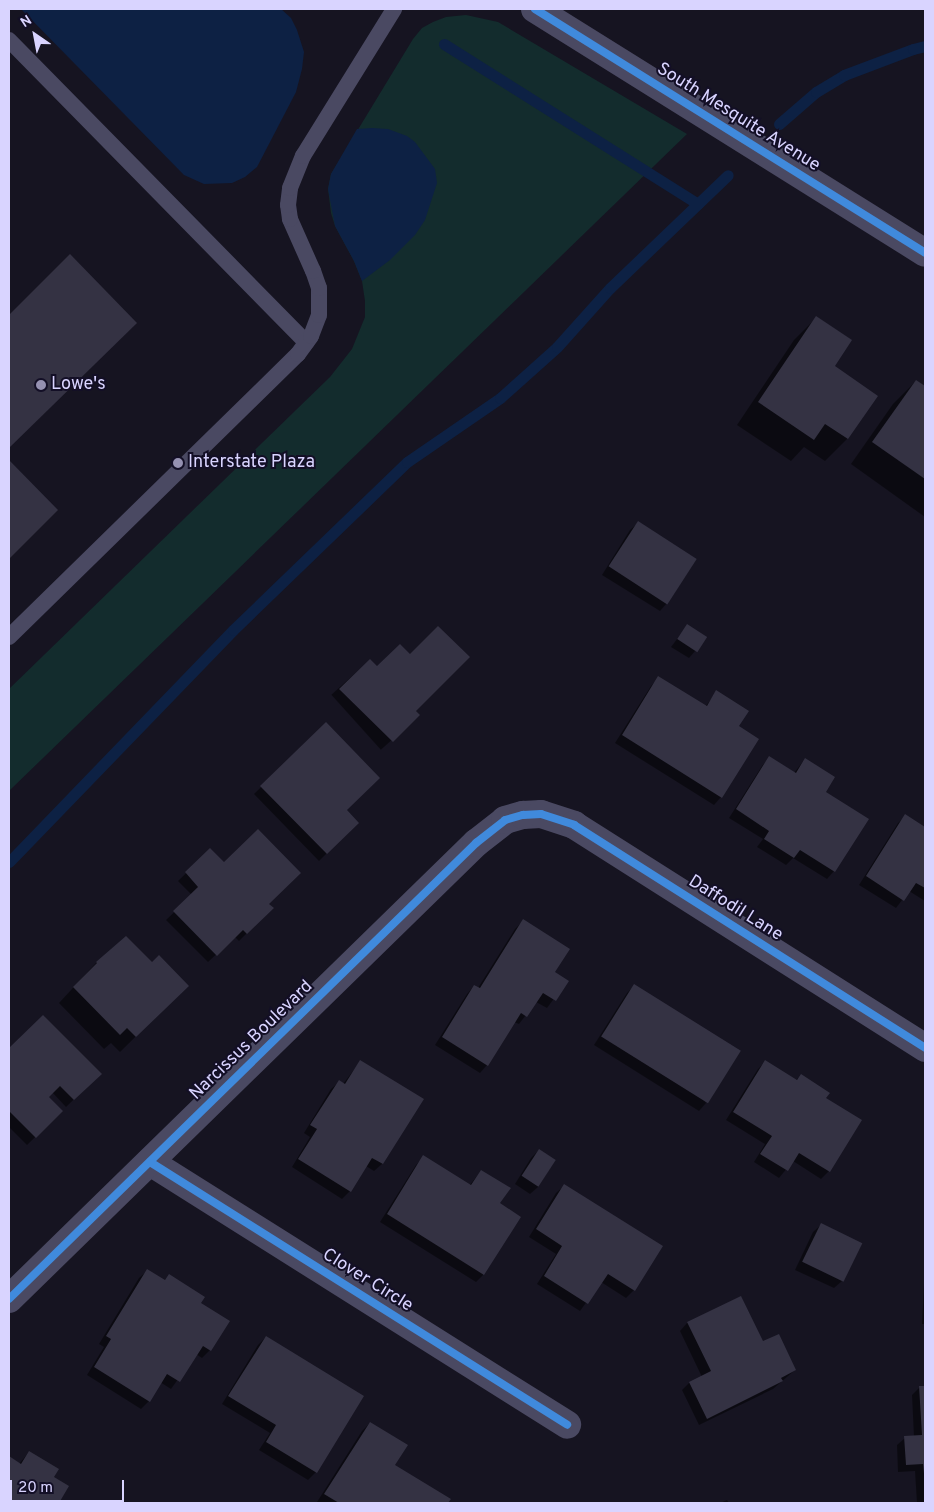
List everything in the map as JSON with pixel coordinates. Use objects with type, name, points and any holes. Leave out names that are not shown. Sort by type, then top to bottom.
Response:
[{"type":"street","name":"South Mesquite Avenue","points":[[535,9],[925,252]]},
{"type":"street","name":"Daffodil Lane","points":[[523,815],[541,814],[574,824],[925,1048]]},
{"type":"street","name":"Narcissus Boulevard","points":[[9,1299],[476,843],[505,820],[523,815]]},
{"type":"street","name":"Clover Circle","points":[[150,1162],[567,1425]]},
{"type":"lane","points":[[9,637],[298,354],[306,342],[319,315],[319,288],[290,219],[288,204],[290,188],[303,156],[394,9]]},
{"type":"lane","points":[[9,40],[306,342]]},
{"type":"green space","points":[[466,15],[498,22],[687,134],[9,791],[9,689],[330,377],[352,349],[365,317],[365,301],[362,281],[354,261],[335,226],[331,213],[328,189],[331,174],[413,39],[422,28],[446,17]]},
{"type":"water","points":[[21,9],[281,9],[291,18],[297,30],[304,52],[302,69],[296,92],[257,167],[245,177],[232,183],[204,184],[184,175]]},
{"type":"water","points":[[357,129],[388,129],[407,136],[415,142],[435,169],[437,183],[425,220],[415,235],[390,260],[362,281],[354,261],[335,226],[328,189],[331,174]]},
{"type":"building","name":"Lowe's","points":[[70,254],[137,323],[9,448],[9,315]]},
{"type":"building","points":[[816,316],[852,340],[835,366],[878,396],[848,439],[825,424],[814,440],[758,402]]},
{"type":"building","points":[[916,380],[925,386],[925,479],[872,442]]},
{"type":"building","points":[[9,460],[58,510],[9,559]]},
{"type":"building","points":[[638,521],[697,559],[667,604],[609,566]]},
{"type":"building","points":[[687,624],[707,637],[697,652],[677,639]]},
{"type":"building","points":[[438,626],[470,657],[416,711],[420,715],[393,742],[339,689],[370,659],[377,666],[400,644],[410,654]]},
{"type":"building","points":[[658,676],[707,706],[716,690],[749,711],[739,726],[759,739],[722,798],[622,735]]},
{"type":"building","points":[[326,722],[380,778],[347,810],[359,823],[327,854],[260,786]]},
{"type":"building","points":[[769,756],[796,773],[805,758],[835,777],[826,792],[869,819],[835,872],[800,850],[794,858],[764,839],[769,831],[736,809]]},
{"type":"building","points":[[905,814],[925,827],[925,888],[916,883],[904,901],[866,876]]},
{"type":"building","points":[[258,829],[301,873],[269,904],[274,908],[247,934],[243,930],[217,956],[173,911],[198,887],[185,872],[210,848],[224,862]]},
{"type":"building","points":[[523,919],[570,949],[555,972],[569,981],[556,1001],[543,993],[527,1017],[521,1013],[488,1066],[442,1037],[474,985],[480,988]]},
{"type":"building","points":[[126,936],[152,962],[159,955],[189,986],[136,1037],[127,1028],[120,1035],[73,987],[96,962]]},
{"type":"building","points":[[634,984],[741,1051],[708,1103],[601,1037]]},
{"type":"building","points":[[43,1015],[102,1074],[74,1100],[60,1086],[49,1097],[63,1111],[36,1138],[9,1111],[9,1048]]},
{"type":"building","points":[[360,1060],[424,1099],[383,1164],[372,1158],[351,1192],[298,1159],[317,1129],[310,1125],[339,1080],[345,1084]]},
{"type":"building","points":[[765,1060],[797,1080],[801,1074],[830,1093],[826,1098],[862,1120],[830,1172],[799,1153],[788,1171],[760,1154],[772,1136],[733,1112]]},
{"type":"building","points":[[539,1149],[556,1160],[538,1187],[522,1176]]},
{"type":"building","points":[[423,1155],[471,1185],[481,1170],[511,1188],[500,1203],[521,1217],[484,1275],[387,1214]]},
{"type":"building","points":[[564,1184],[663,1246],[635,1291],[608,1274],[588,1304],[544,1276],[562,1246],[536,1229]]},
{"type":"building","points":[[821,1223],[862,1243],[843,1282],[802,1262]]},
{"type":"building","points":[[147,1269],[165,1280],[169,1274],[205,1297],[201,1303],[230,1321],[211,1351],[203,1346],[180,1382],[167,1374],[150,1402],[94,1367],[111,1339],[106,1336]]},
{"type":"building","points":[[741,1296],[763,1341],[779,1334],[796,1370],[781,1378],[783,1381],[707,1419],[689,1382],[711,1371],[687,1322]]},
{"type":"building","points":[[266,1336],[364,1396],[317,1473],[266,1442],[276,1425],[228,1396]]},
{"type":"building","points":[[919,1386],[925,1386],[925,1483],[923,1464],[906,1465],[904,1436],[922,1435]]},
{"type":"building","points":[[370,1422],[408,1445],[395,1465],[451,1499],[448,1503],[339,1503],[324,1494]]},
{"type":"building","points":[[29,1451],[59,1469],[54,1477],[69,1486],[59,1503],[9,1503],[9,1456],[21,1464]]},
{"type":"waterway","points":[[444,44],[698,204]]},
{"type":"waterway","points":[[779,124],[816,92],[844,75],[925,46]]},
{"type":"waterway","points":[[9,862],[233,630],[407,462],[500,398],[557,347],[610,288],[728,175]]},
{"type":"cycle path","points":[[535,9],[925,253]]},
{"type":"cycle path","points":[[9,1299],[476,843],[505,820],[523,815],[541,814],[574,825],[925,1048]]},
{"type":"cycle path","points":[[150,1162],[567,1425]]},
{"type":"place","name":"Lowe's","points":[[41,385]]},
{"type":"place","name":"Interstate Plaza","points":[[178,463]]}]
